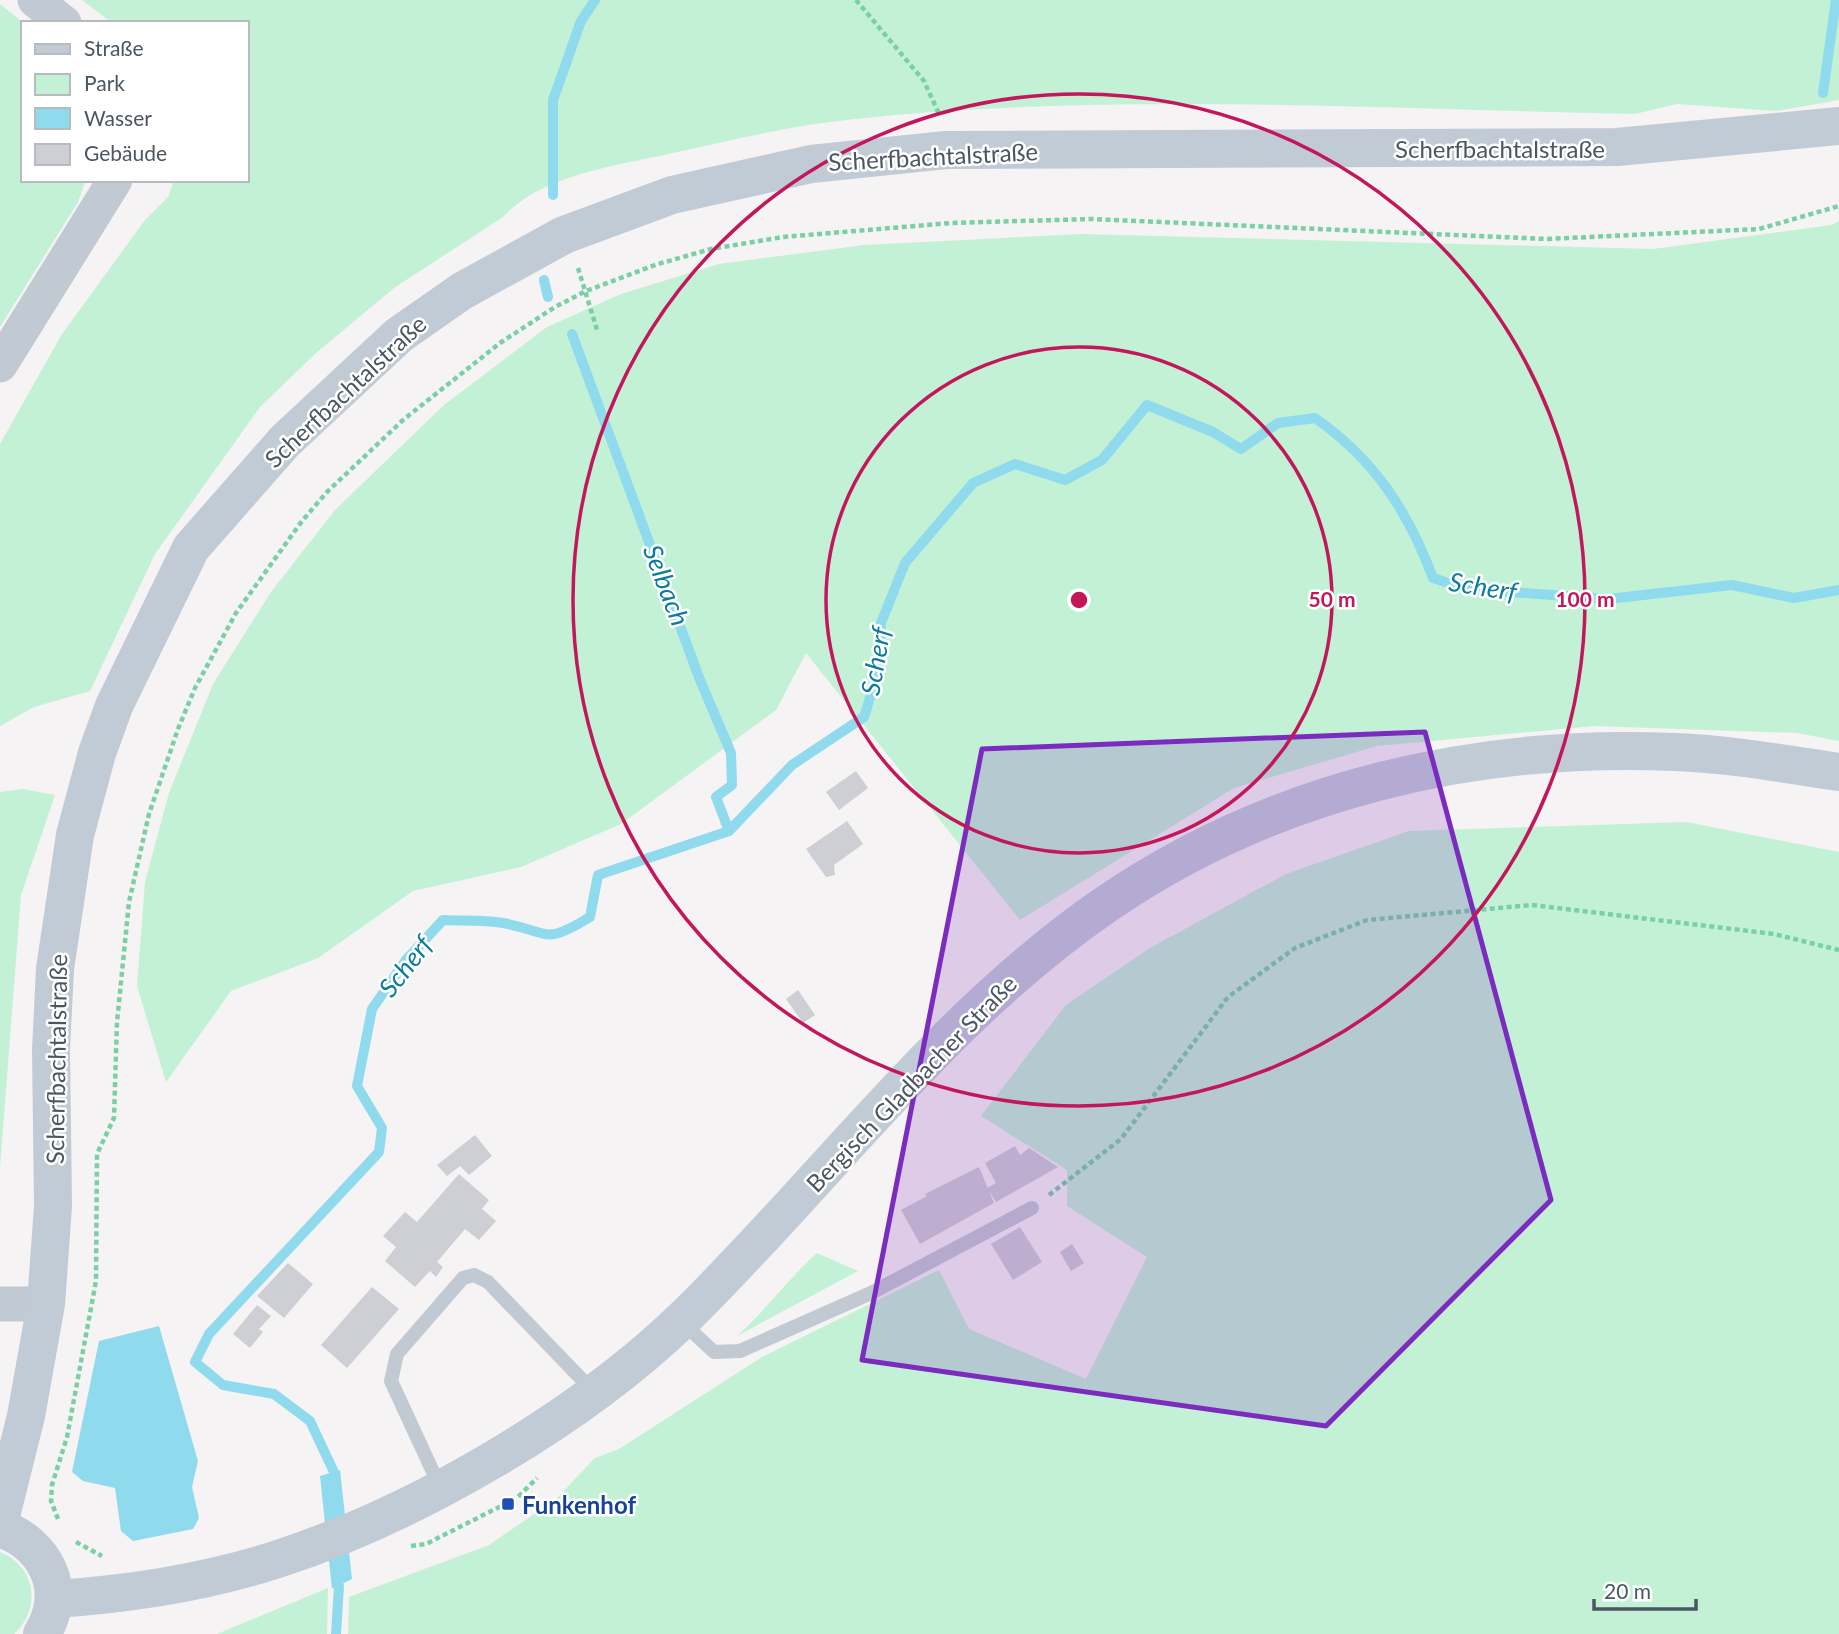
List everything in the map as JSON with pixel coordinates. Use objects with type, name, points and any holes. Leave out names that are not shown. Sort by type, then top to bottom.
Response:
[{"type":"main road","name":"Scherfbachtalstraße","points":[[0,1520],[35,1374],[46,1304],[53,1206],[52,1022],[58,942],[75,835],[114,706],[191,548],[285,441],[399,335],[462,291],[564,235],[672,195],[811,164],[946,150],[1617,147],[1839,126]]},
{"type":"main road","name":"Bergisch Gladbacher Straße","points":[[55,1599],[152,1588],[277,1559],[440,1488],[547,1425],[595,1393],[681,1321],[969,1016],[1044,950],[1106,904],[1213,842],[1269,817],[1346,789],[1391,777],[1481,761],[1593,751],[1677,752],[1839,772]]},
{"type":"main road","points":[[0,1528],[17,1534],[33,1545],[45,1561],[53,1579],[55,1599],[49,1623],[43,1634]]},
{"type":"street","points":[[35,0],[61,21]]},
{"type":"street","points":[[0,365],[114,182]]},
{"type":"street","points":[[0,1304],[46,1304]]},
{"type":"lane","points":[[681,1321],[714,1352],[740,1351],[871,1293],[1032,1208]]},
{"type":"lane","points":[[440,1488],[420,1440],[396,1396],[391,1381],[392,1366],[397,1354],[463,1278],[474,1275],[488,1282],[595,1393]]},
{"type":"path","points":[[856,0],[924,81],[938,110],[946,150]]},
{"type":"path","points":[[64,1528],[51,1501],[52,1486],[66,1437],[96,1281],[97,1154],[114,1118],[117,1022],[129,902],[149,814],[187,709],[236,613],[279,551],[327,492],[403,420],[457,376],[531,322],[586,291],[658,264],[711,250],[783,237],[937,224],[1091,219],[1547,239],[1759,229],[1839,206]]},
{"type":"path","points":[[564,235],[586,291],[598,332]]},
{"type":"path","points":[[1032,1208],[1121,1139],[1228,997],[1295,948],[1367,920],[1532,905],[1774,934],[1839,950]]},
{"type":"path","points":[[404,1547],[426,1544],[517,1498],[545,1470]]},
{"type":"path","points":[[71,1538],[88,1551],[105,1558]]},
{"type":"highlighted area","points":[[1425,732],[1551,1200],[1326,1426],[862,1360],[982,749]]},
{"type":"green space","points":[[82,0],[1839,0],[1839,100],[1776,111],[1677,104],[1635,114],[1245,104],[1049,106],[951,111],[808,125],[580,174],[537,191],[519,203],[503,217],[394,288],[316,353],[260,407],[155,554],[90,691],[34,707],[0,726],[0,444],[62,334],[145,220],[168,197],[173,182],[248,182],[248,21],[109,21]]},
{"type":"green space","points":[[0,4],[21,21],[21,182],[85,182],[78,202],[0,327]]},
{"type":"green space","points":[[1839,221],[1839,741],[1797,733],[1594,726],[1377,746],[1234,788],[1020,920],[806,653],[776,710],[621,824],[521,867],[413,891],[318,958],[231,991],[166,1082],[137,986],[145,882],[169,793],[213,684],[271,592],[335,510],[444,405],[547,327],[621,294],[719,264],[864,245],[1081,234],[1653,249],[1831,225]]},
{"type":"green space","points":[[23,789],[55,795],[21,895],[0,1168],[0,792]]},
{"type":"green space","points":[[1686,822],[1839,852],[1839,1634],[348,1634],[349,1597],[489,1545],[556,1499],[595,1458],[619,1449],[762,1357],[939,1270],[969,1329],[1086,1379],[1147,1257],[1067,1206],[1067,1170],[981,1116],[1066,1005],[1150,948],[1286,874],[1409,831]]},
{"type":"green space","points":[[817,1253],[858,1271],[737,1336],[796,1273]]},
{"type":"green space","points":[[0,1552],[21,1567],[31,1589],[29,1613],[14,1634],[0,1634]]},
{"type":"green space","points":[[328,1588],[327,1634],[217,1634]]},
{"type":"water","points":[[159,1326],[198,1461],[192,1487],[199,1518],[193,1529],[133,1541],[121,1531],[115,1488],[83,1481],[72,1472],[99,1341]]},
{"type":"water","points":[[340,1470],[352,1579],[332,1589],[320,1476]]},
{"type":"building","points":[[856,771],[868,788],[839,810],[826,792]]},
{"type":"building","points":[[847,821],[863,844],[834,865],[835,875],[826,877],[806,849]]},
{"type":"building","points":[[798,990],[815,1015],[803,1023],[786,999]]},
{"type":"building","points":[[475,1135],[492,1156],[469,1175],[460,1166],[447,1176],[437,1165]]},
{"type":"building","points":[[1015,1146],[1020,1155],[1029,1148],[1058,1167],[996,1202],[987,1188],[996,1183],[985,1163]]},
{"type":"building","points":[[979,1167],[994,1203],[920,1244],[901,1210],[927,1196],[925,1194]]},
{"type":"building","points":[[459,1174],[489,1200],[482,1209],[496,1221],[479,1240],[465,1229],[437,1262],[443,1267],[436,1277],[430,1271],[415,1287],[385,1261],[396,1247],[383,1236],[405,1212],[417,1222]]},
{"type":"building","points":[[1020,1227],[1042,1262],[1013,1280],[991,1244]]},
{"type":"building","points":[[1072,1244],[1084,1263],[1071,1271],[1060,1252]]},
{"type":"building","points":[[288,1263],[313,1284],[284,1318],[257,1296]]},
{"type":"building","points":[[372,1287],[399,1309],[347,1368],[321,1345]]},
{"type":"building","points":[[257,1305],[271,1316],[259,1329],[263,1332],[250,1348],[233,1334]]},
{"type":"waterway","name":"Selbach","points":[[553,195],[553,100],[581,21],[595,0]]},
{"type":"waterway","points":[[1823,93],[1836,0]]},
{"type":"waterway","name":"Selbach","points":[[544,280],[548,297]]},
{"type":"waterway","name":"Selbach","points":[[572,334],[700,680],[731,753],[732,785],[716,797],[729,831]]},
{"type":"waterway","name":"Scherf","points":[[333,1470],[310,1421],[274,1394],[223,1385],[195,1362],[209,1334],[379,1152],[382,1128],[357,1086],[372,1009],[406,960],[443,920],[503,923],[547,934],[575,926],[590,917],[598,875],[729,831],[792,765],[864,717],[878,672],[881,623],[905,563],[973,483],[1015,464],[1065,480],[1102,460],[1147,405],[1213,432],[1241,449],[1278,423],[1315,418],[1355,451],[1387,488],[1412,530],[1433,578],[1467,589],[1608,599],[1732,585],[1794,598],[1839,590]]},
{"type":"waterway","name":"Scherf","points":[[336,1634],[339,1586]]},
{"type":"place","name":"Funkenhof","points":[[508,1504]]}]
